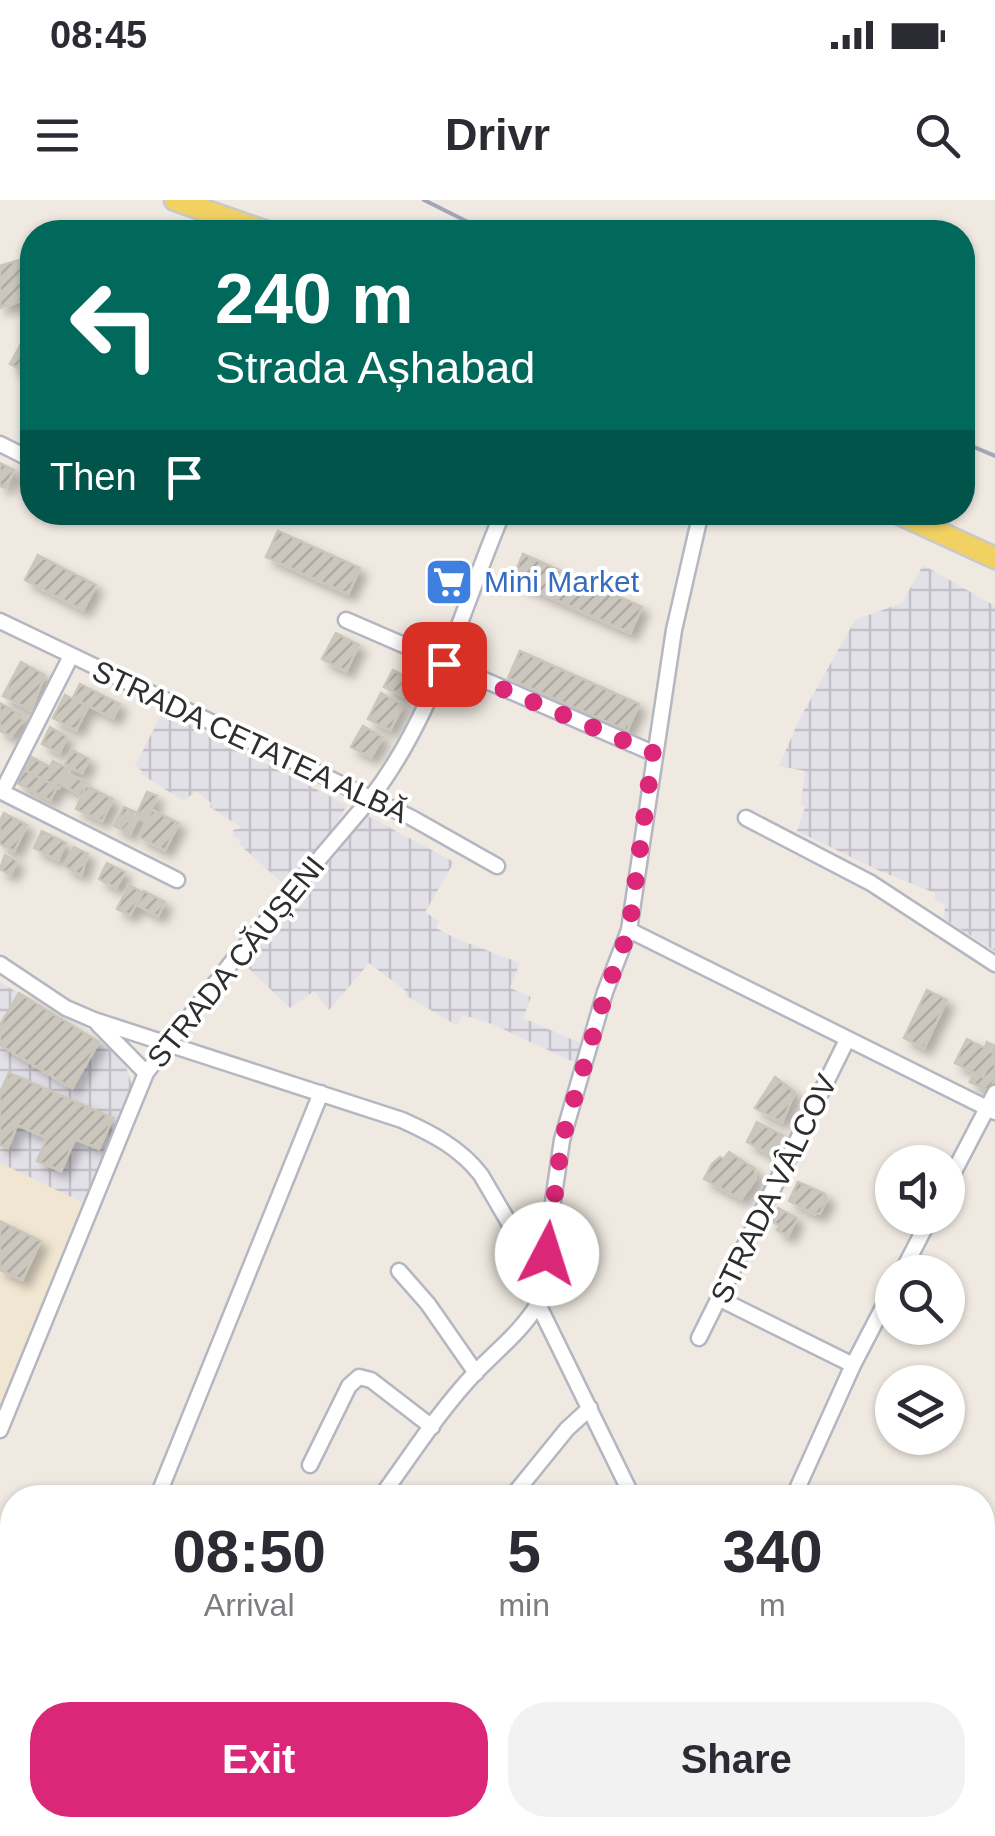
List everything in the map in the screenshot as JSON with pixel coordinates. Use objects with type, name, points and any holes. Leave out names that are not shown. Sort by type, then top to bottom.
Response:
[{"type":"main road","points":[[175,200],[232,220]]},
{"type":"main road","points":[[923,525],[995,558]]},
{"type":"street","name":"STRADA CĂUȘENI","points":[[0,1430],[146,1073],[393,766],[444,664],[499,525]]},
{"type":"street","points":[[390,1485],[476,1373],[514,1338],[538,1304],[562,1140],[606,992],[629,930],[653,753],[683,584],[698,525]]},
{"type":"street","points":[[346,620],[653,753]]},
{"type":"street","name":"STRADA CETATEA ALBĂ","points":[[0,622],[448,836],[497,866]]},
{"type":"street","points":[[70,658],[1,792],[177,880]]},
{"type":"street","points":[[746,818],[871,883],[995,964]]},
{"type":"street","points":[[629,930],[990,1109]]},
{"type":"street","points":[[0,964],[66,1008],[94,1020],[402,1120],[453,1146],[481,1174],[543,1281]]},
{"type":"street","points":[[94,1020],[146,1073]]},
{"type":"street","name":"STRADA VÂLCOV","points":[[699,1338],[847,1040]]},
{"type":"street","points":[[162,1485],[321,1092]]},
{"type":"street","points":[[965,1153],[995,1093]]},
{"type":"street","points":[[399,1271],[428,1304],[476,1373]]},
{"type":"street","points":[[720,1299],[853,1365]]},
{"type":"street","points":[[538,1304],[627,1485]]},
{"type":"street","points":[[800,1485],[875,1323]]},
{"type":"street","points":[[310,1465],[349,1386],[359,1376],[371,1380],[432,1427]]},
{"type":"street","points":[[521,1485],[566,1429],[590,1408]]},
{"type":"shaded area","points":[[923,565],[995,606],[995,951],[944,919],[945,905],[935,900],[935,893],[797,831],[805,807],[801,804],[805,771],[779,766],[799,720],[855,620],[902,603]]},
{"type":"shaded area","points":[[163,711],[347,805],[325,844],[287,887],[239,844],[241,840],[233,836],[233,830],[242,828],[210,807],[211,803],[196,791],[184,801],[141,774],[135,766]]},
{"type":"shaded area","points":[[364,814],[454,862],[425,912],[439,921],[436,928],[520,963],[510,988],[531,997],[523,1018],[584,1045],[576,1063],[492,1024],[463,1015],[456,1025],[405,995],[406,991],[369,963],[329,1010],[314,991],[290,1008],[241,961],[267,938],[315,881]]},
{"type":"shaded area","points":[[0,982],[124,1060],[132,1086],[83,1203],[0,1163]]},
{"type":"shaded area","points":[[0,1163],[83,1203],[0,1409]]},
{"type":"building","points":[[20,260],[20,301],[0,308],[0,266]]},
{"type":"building","points":[[20,346],[20,369],[10,364]]},
{"type":"building","points":[[0,463],[14,470],[5,488],[0,486]]},
{"type":"building","points":[[278,531],[360,568],[348,594],[266,557]]},
{"type":"building","points":[[523,554],[642,607],[630,633],[512,580]]},
{"type":"building","points":[[38,555],[96,585],[83,610],[25,580]]},
{"type":"building","points":[[336,633],[359,645],[346,671],[322,659]]},
{"type":"building","points":[[520,651],[639,704],[627,731],[508,678]]},
{"type":"building","points":[[21,662],[45,675],[31,710],[3,696]]},
{"type":"building","points":[[393,670],[411,679],[403,696],[384,687]]},
{"type":"building","points":[[80,684],[120,704],[113,718],[73,698]]},
{"type":"building","points":[[381,693],[403,705],[390,730],[368,719]]},
{"type":"building","points":[[65,695],[88,707],[76,730],[53,718]]},
{"type":"building","points":[[0,703],[24,720],[11,736],[0,731]]},
{"type":"building","points":[[363,726],[383,737],[371,757],[351,747]]},
{"type":"building","points":[[50,727],[67,737],[59,753],[42,744]]},
{"type":"building","points":[[72,750],[89,759],[82,773],[65,764]]},
{"type":"building","points":[[28,755],[50,767],[53,761],[69,769],[59,788],[22,768]]},
{"type":"building","points":[[24,770],[57,787],[50,800],[17,783]]},
{"type":"building","points":[[70,774],[84,782],[78,793],[64,786]]},
{"type":"building","points":[[86,786],[113,799],[102,821],[76,809]]},
{"type":"building","points":[[147,792],[157,796],[145,821],[136,816]]},
{"type":"building","points":[[124,807],[135,812],[120,829],[114,826]]},
{"type":"building","points":[[152,810],[179,823],[165,850],[139,837]]},
{"type":"building","points":[[4,813],[27,825],[14,851],[0,844]]},
{"type":"building","points":[[132,817],[137,820],[130,834],[121,829],[125,820],[130,823]]},
{"type":"building","points":[[42,831],[66,843],[58,860],[34,848]]},
{"type":"building","points":[[74,847],[88,854],[81,875],[64,866]]},
{"type":"building","points":[[5,855],[17,861],[10,875],[0,869]]},
{"type":"building","points":[[107,863],[125,872],[116,888],[99,879]]},
{"type":"building","points":[[129,885],[142,892],[130,915],[117,909]]},
{"type":"building","points":[[144,891],[165,902],[158,916],[137,905]]},
{"type":"building","points":[[927,990],[947,1000],[924,1048],[904,1038]]},
{"type":"building","points":[[19,993],[99,1042],[72,1088],[0,1045],[0,1025]]},
{"type":"building","points":[[967,1039],[994,1053],[983,1077],[955,1063]]},
{"type":"building","points":[[987,1042],[995,1046],[995,1079],[989,1091],[970,1082],[974,1073],[983,1077],[994,1053],[984,1049]]},
{"type":"building","points":[[9,1073],[113,1118],[99,1149],[75,1139],[61,1171],[37,1161],[47,1138],[17,1125],[8,1148],[0,1145],[0,1093]]},
{"type":"building","points":[[775,1077],[795,1092],[782,1122],[755,1108]]},
{"type":"building","points":[[757,1122],[784,1136],[774,1156],[747,1142]]},
{"type":"building","points":[[729,1152],[755,1169],[755,1180],[741,1199],[704,1179],[712,1164]]},
{"type":"building","points":[[798,1182],[825,1194],[827,1200],[820,1213],[789,1201]]},
{"type":"building","points":[[778,1208],[797,1218],[788,1236],[771,1221]]},
{"type":"building","points":[[0,1221],[41,1241],[22,1280],[0,1270]]},
{"type":"railway","points":[[424,200],[464,220]]},
{"type":"railway","points":[[975,448],[995,456]]},
{"type":"place","name":"Mini Market","points":[[449,582]]},
{"type":"route","points":[[444,664],[653,753],[629,930],[606,992],[562,1140],[547,1254]]}]
